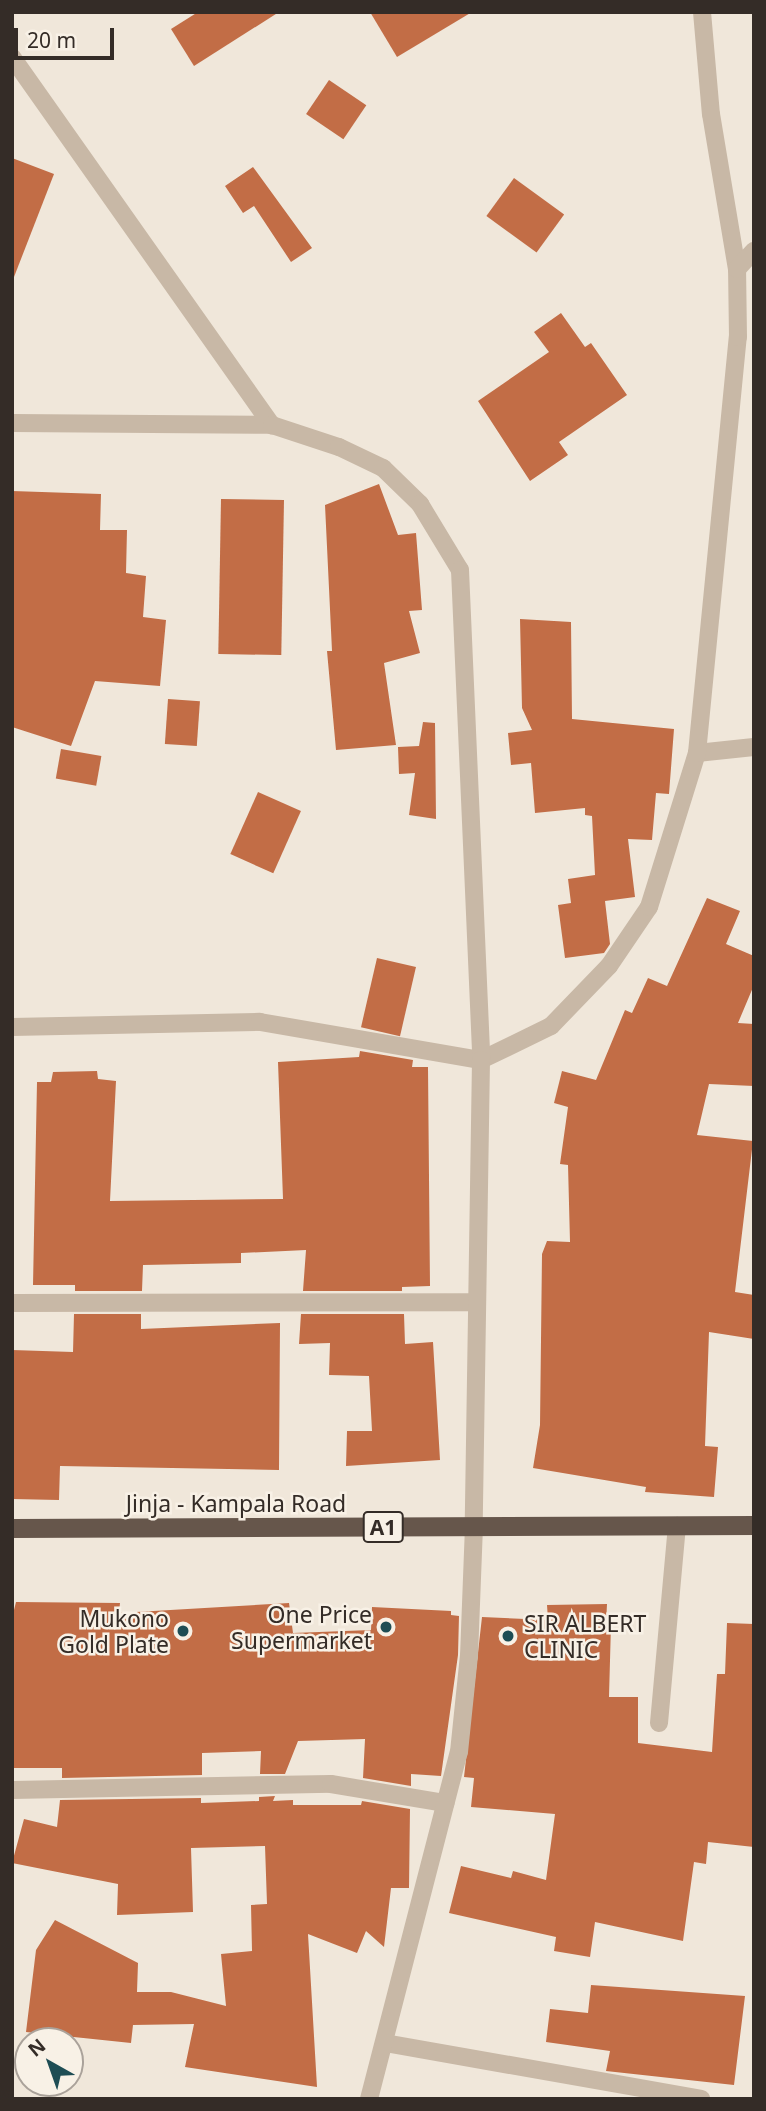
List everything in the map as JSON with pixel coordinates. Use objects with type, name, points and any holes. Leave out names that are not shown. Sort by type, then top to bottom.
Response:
[{"type":"highway","name":"Jinja - Kampala Road","points":[[12,1528],[754,1525]]},
{"type":"street","points":[[12,1027],[260,1023],[481,1060],[551,1026],[609,966],[649,907],[697,752],[738,337],[737,269],[711,114],[702,12]]},
{"type":"street","points":[[12,57],[272,425]]},
{"type":"street","points":[[737,269],[754,251]]},
{"type":"street","points":[[12,423],[272,425],[339,447],[383,468],[420,503],[460,570],[481,1060],[475,1302],[474,1527],[469,1656],[459,1752],[369,2099]]},
{"type":"street","points":[[697,752],[754,747]]},
{"type":"street","points":[[12,1303],[475,1302]]},
{"type":"street","points":[[659,1723],[677,1526]]},
{"type":"street","points":[[12,1790],[331,1784],[445,1802]]},
{"type":"street","points":[[385,2043],[701,2099]]},
{"type":"building","points":[[198,12],[279,12],[194,66],[171,29]]},
{"type":"building","points":[[370,12],[472,12],[397,57]]},
{"type":"building","points":[[329,80],[366,105],[343,139],[306,114]]},
{"type":"building","points":[[12,158],[54,174],[14,277],[12,277]]},
{"type":"building","points":[[253,167],[312,248],[291,262],[254,206],[243,213],[225,186]]},
{"type":"building","points":[[514,178],[564,214],[537,252],[486,216]]},
{"type":"building","points":[[561,313],[585,347],[591,343],[627,395],[559,442],[568,455],[530,481],[478,401],[549,352],[534,332]]},
{"type":"building","points":[[379,484],[398,535],[416,533],[422,610],[409,611],[420,653],[384,663],[396,745],[336,750],[327,651],[332,651],[325,505]]},
{"type":"building","points":[[12,491],[101,494],[100,530],[127,530],[126,573],[146,576],[143,617],[166,620],[160,686],[95,681],[71,746],[12,727]]},
{"type":"building","points":[[221,499],[284,500],[281,655],[218,654]]},
{"type":"building","points":[[520,619],[571,622],[572,719],[674,729],[669,794],[656,793],[652,840],[628,839],[635,897],[605,901],[610,944],[604,953],[565,958],[558,905],[571,903],[568,879],[595,875],[592,816],[585,815],[585,808],[535,813],[531,763],[511,765],[508,733],[532,730],[522,708]]},
{"type":"building","points":[[168,699],[200,701],[197,746],[165,744]]},
{"type":"building","points":[[423,722],[435,723],[436,819],[409,815],[415,773],[399,774],[398,747],[419,746]]},
{"type":"building","points":[[61,749],[101,756],[96,786],[56,779]]},
{"type":"building","points":[[258,792],[301,811],[273,873],[230,854]]},
{"type":"building","points":[[707,898],[740,911],[726,944],[754,956],[754,985],[738,1023],[754,1024],[754,1086],[709,1084],[697,1135],[753,1141],[735,1292],[754,1295],[754,1339],[709,1332],[705,1446],[718,1447],[714,1497],[645,1492],[646,1487],[533,1468],[540,1425],[542,1254],[547,1241],[570,1242],[568,1165],[560,1164],[568,1107],[554,1103],[562,1071],[596,1080],[625,1010],[632,1013],[648,978],[667,986]]},
{"type":"building","points":[[377,958],[416,967],[400,1036],[361,1027]]},
{"type":"building","points":[[360,1051],[413,1060],[412,1067],[428,1067],[430,1286],[402,1287],[402,1291],[303,1291],[306,1250],[241,1253],[241,1263],[143,1265],[142,1291],[75,1291],[75,1285],[33,1285],[37,1082],[51,1082],[53,1072],[97,1071],[98,1079],[116,1081],[110,1201],[283,1199],[278,1062],[359,1057]]},
{"type":"building","points":[[74,1314],[141,1314],[141,1329],[280,1323],[279,1470],[60,1466],[59,1500],[12,1499],[12,1350],[73,1352]]},
{"type":"building","points":[[301,1314],[404,1314],[405,1344],[433,1342],[440,1460],[346,1466],[347,1431],[372,1431],[369,1376],[329,1375],[330,1343],[299,1344]]},
{"type":"building","points":[[16,1602],[120,1603],[119,1613],[289,1603],[293,1633],[371,1630],[372,1607],[451,1611],[451,1615],[459,1616],[458,1655],[441,1776],[411,1774],[411,1786],[363,1778],[365,1739],[298,1741],[285,1774],[260,1774],[261,1751],[202,1753],[202,1775],[62,1778],[62,1768],[14,1768],[12,1618]]},
{"type":"building","points":[[607,1604],[606,1624],[611,1624],[609,1697],[638,1697],[638,1743],[712,1752],[717,1674],[725,1674],[727,1623],[754,1624],[754,1847],[708,1842],[706,1864],[694,1862],[683,1941],[595,1922],[590,1957],[554,1951],[556,1937],[449,1913],[461,1866],[511,1878],[513,1871],[546,1880],[555,1814],[471,1807],[474,1778],[464,1777],[482,1617],[548,1620],[547,1605]]},
{"type":"building","points":[[275,1796],[273,1801],[293,1800],[293,1805],[361,1805],[362,1801],[410,1809],[409,1888],[391,1888],[384,1947],[366,1931],[357,1953],[308,1934],[317,2087],[185,2067],[194,2024],[133,2025],[131,2043],[84,2038],[84,2027],[27,2027],[36,1950],[55,1920],[138,1963],[137,1992],[171,1992],[226,2006],[221,1954],[252,1951],[251,1905],[267,1904],[265,1846],[191,1848],[193,1912],[117,1915],[118,1884],[12,1863],[24,1819],[57,1827],[60,1800],[201,1798],[201,1803],[259,1801],[259,1797]]},
{"type":"building","points":[[591,1985],[745,1996],[734,2085],[606,2071],[610,2051],[546,2042],[550,2009],[588,2013]]},
{"type":"place","name":"One Price Supermarket","points":[[386,1627]]},
{"type":"place","name":"Mukono Gold Plate","points":[[183,1631]]},
{"type":"place","name":"SIR ALBERT CLINIC","points":[[508,1636]]}]
